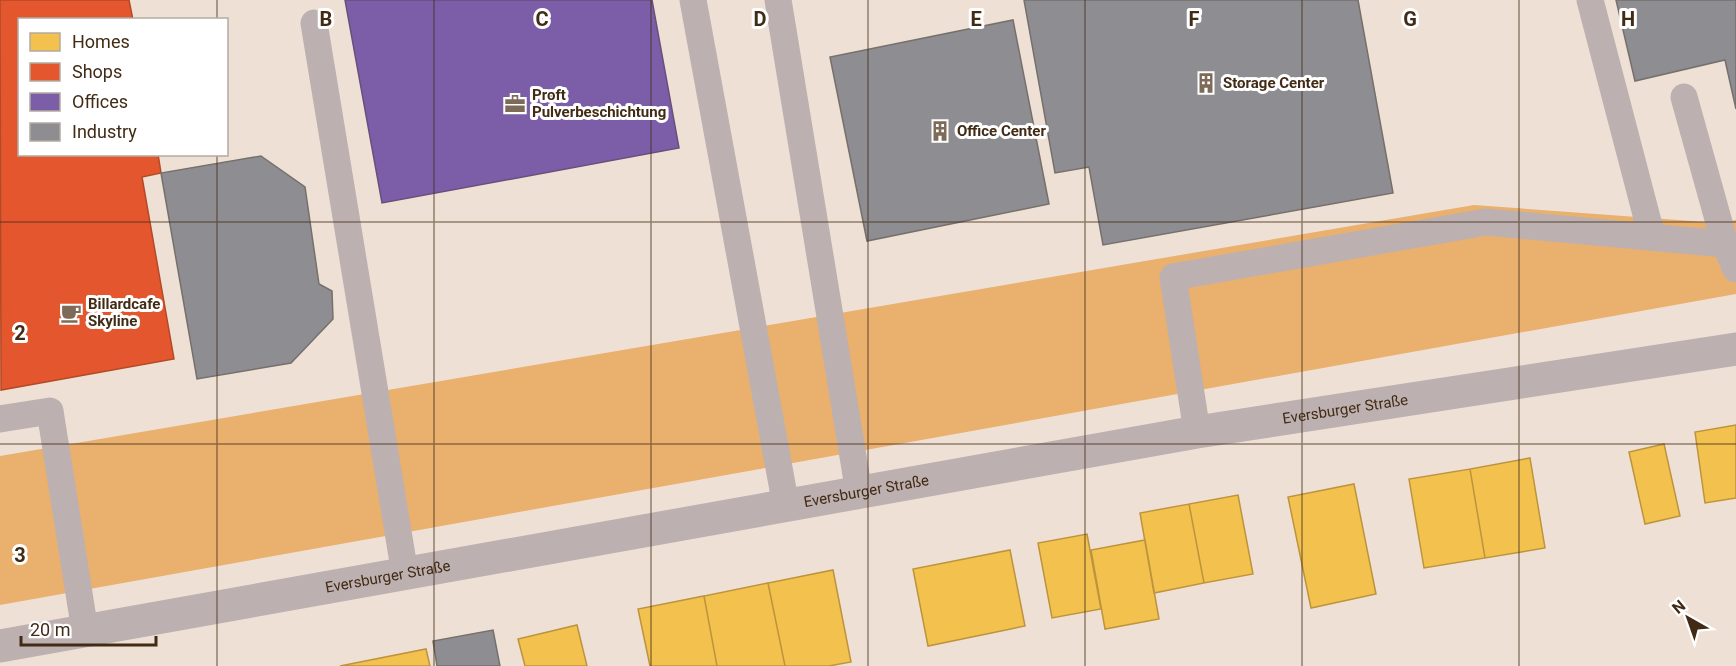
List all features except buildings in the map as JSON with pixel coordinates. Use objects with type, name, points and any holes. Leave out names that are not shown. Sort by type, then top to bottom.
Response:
[{"type":"street","name":"Eversburger Straße","points":[[0,646],[1197,432],[1736,349]]},
{"type":"lane","points":[[693,0],[786,506]]},
{"type":"lane","points":[[778,0],[859,493]]},
{"type":"lane","points":[[1590,0],[1652,237]]},
{"type":"lane","points":[[314,23],[405,574]]},
{"type":"lane","points":[[1684,97],[1725,244],[1736,269]]},
{"type":"lane","points":[[1197,432],[1173,277],[1486,222],[1725,244]]},
{"type":"lane","points":[[0,420],[50,411],[85,631]]},
{"type":"shaded area","points":[[1474,205],[1719,223],[1736,220],[1736,294],[0,605],[0,456]]},
{"type":"place","name":"Storage Center","points":[[1206,83]]},
{"type":"place","name":"Proft Pulverbeschichtung","points":[[515,104]]},
{"type":"place","name":"Office Center","points":[[940,131]]},
{"type":"place","name":"Billardcafe Skyline","points":[[71,313]]}]
